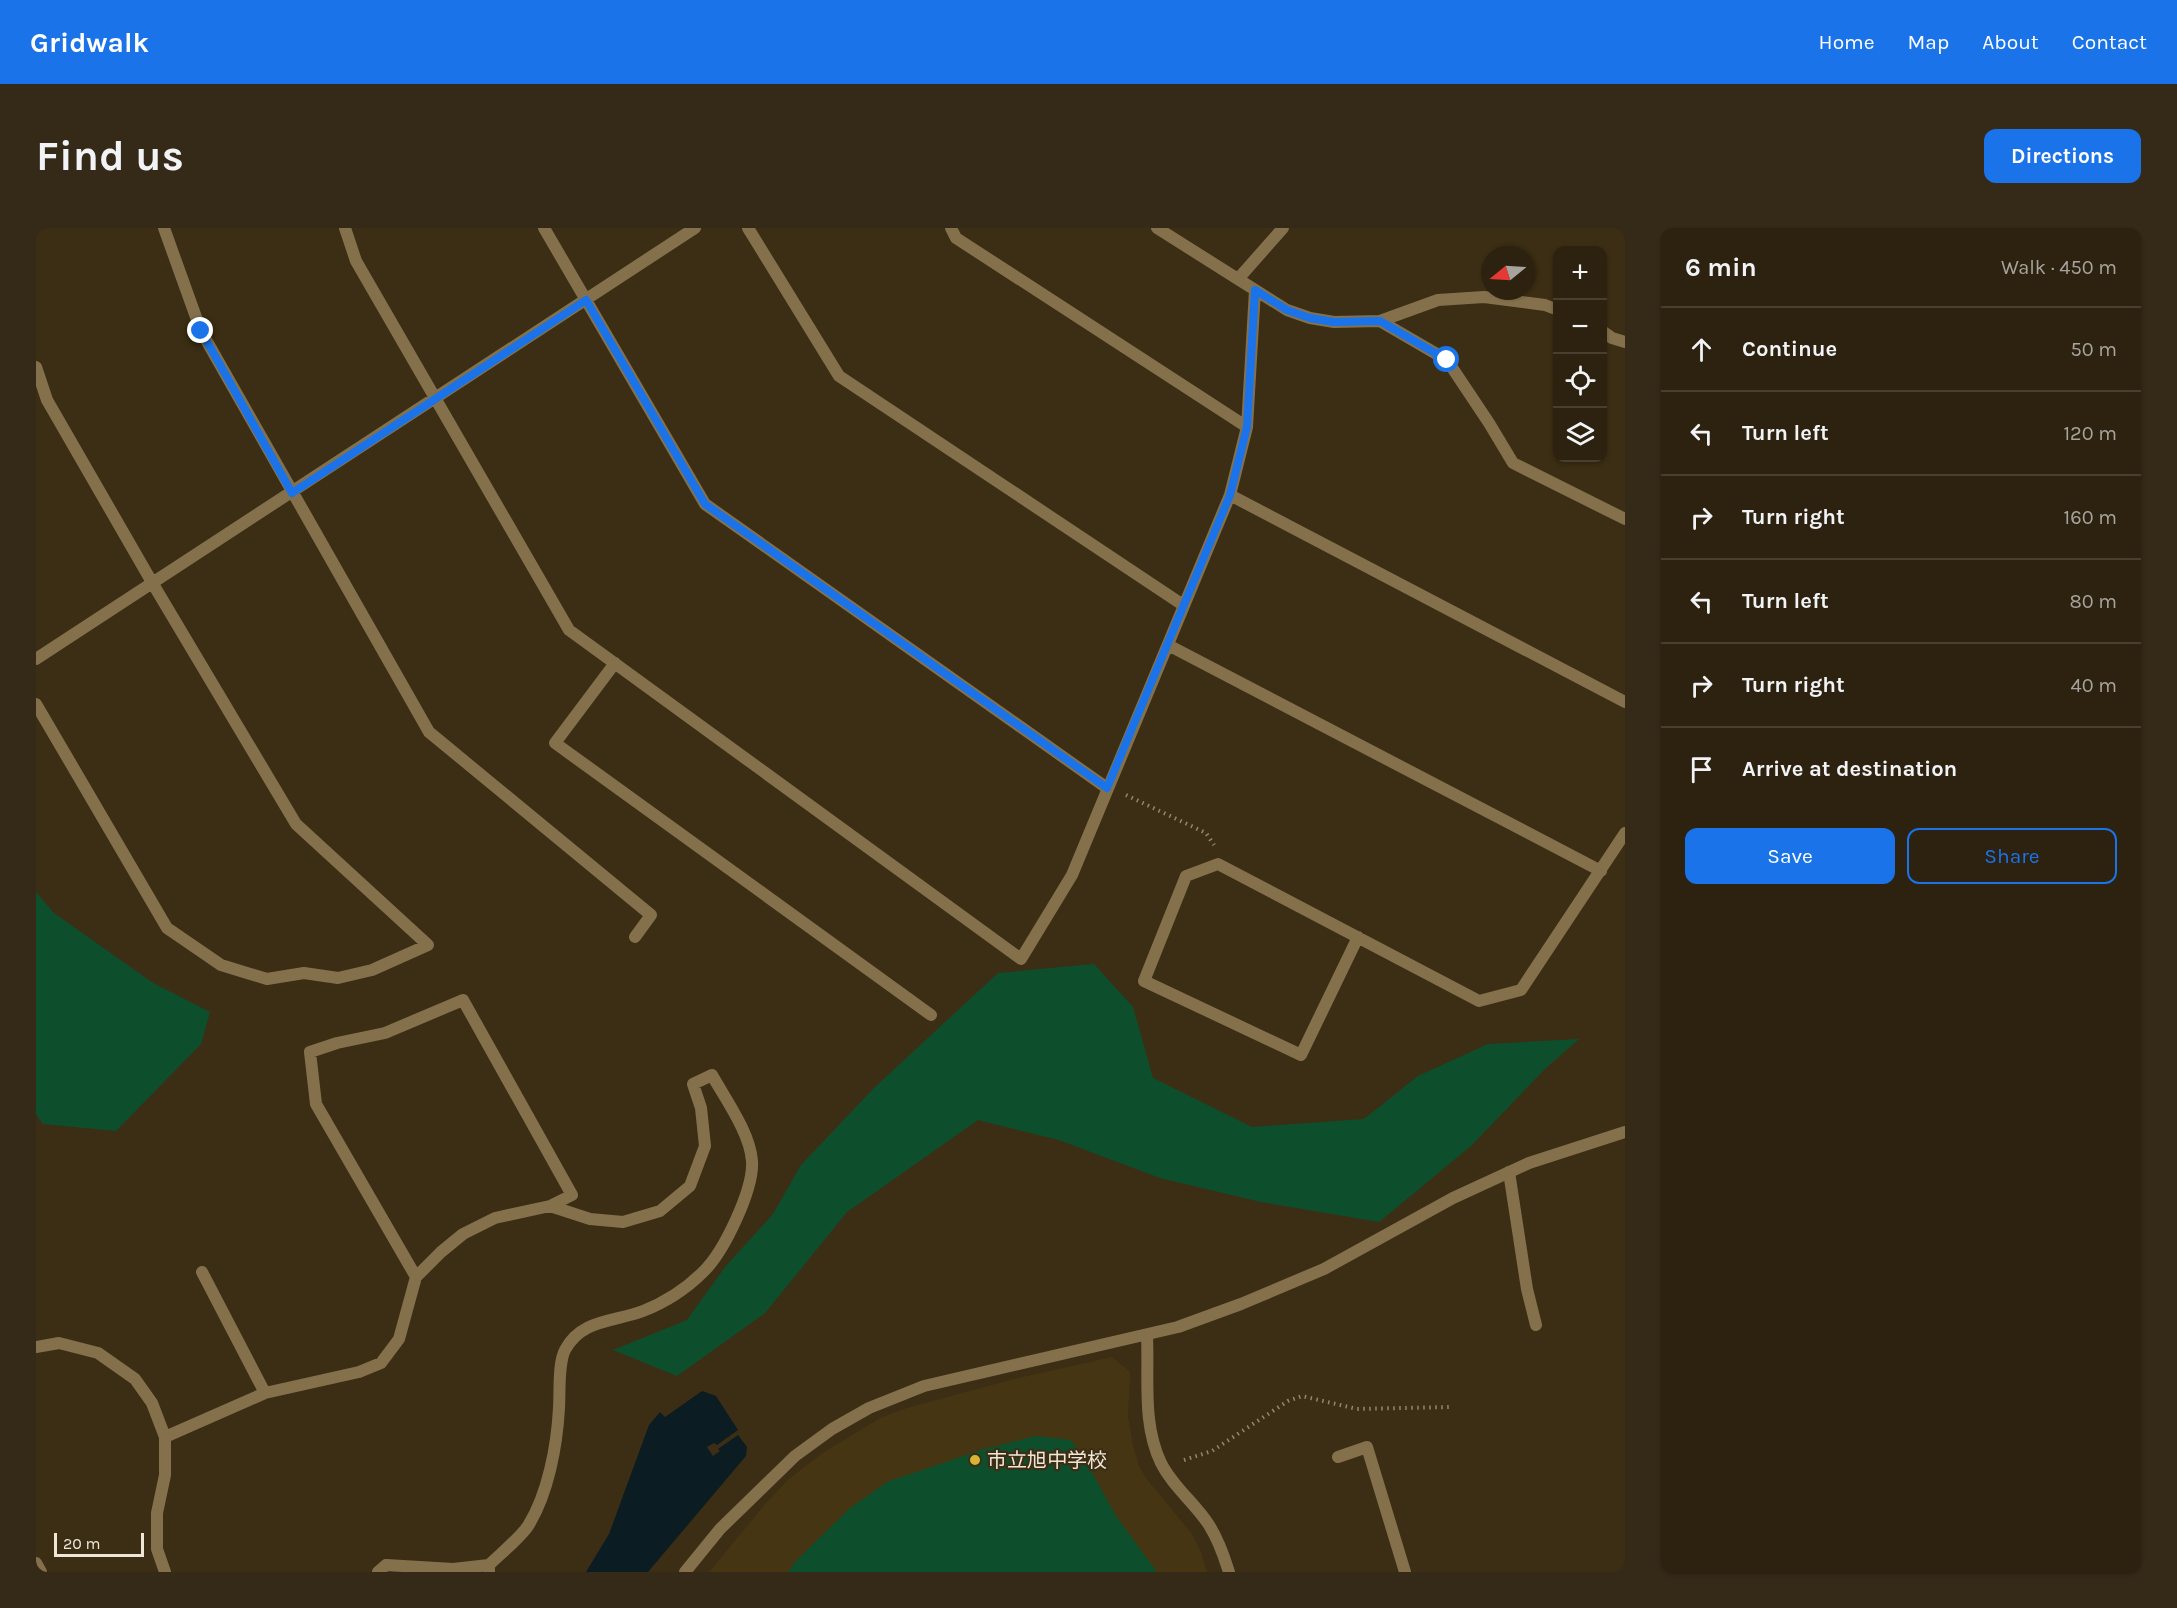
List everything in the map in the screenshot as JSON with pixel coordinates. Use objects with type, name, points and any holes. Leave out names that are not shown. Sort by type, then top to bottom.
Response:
[{"type":"street","points":[[164,228],[201,331],[429,732],[651,915],[635,937]]},
{"type":"street","points":[[345,228],[356,261],[569,630],[1021,959],[1072,875],[1230,495],[1247,427],[1255,290]]},
{"type":"street","points":[[544,228],[705,504],[1107,788]]},
{"type":"street","points":[[36,659],[695,228]]},
{"type":"street","points":[[748,228],[839,376],[1183,605]]},
{"type":"street","points":[[951,228],[956,238],[1247,427]]},
{"type":"street","points":[[1157,228],[1287,310],[1310,318],[1334,322],[1380,321],[1438,300],[1484,297],[1545,305],[1553,308]]},
{"type":"street","points":[[1238,279],[1283,228]]},
{"type":"street","points":[[1380,321],[1447,360],[1513,463],[1625,519]]},
{"type":"street","points":[[1607,334],[1625,342]]},
{"type":"street","points":[[36,367],[47,400],[296,824],[428,945],[372,970],[338,978],[304,973],[267,979],[221,965],[167,928],[36,704]]},
{"type":"street","points":[[1230,495],[1625,702]]},
{"type":"street","points":[[1168,645],[1601,871]]},
{"type":"street","points":[[615,663],[555,743],[931,1015]]},
{"type":"street","points":[[1358,937],[1301,1055],[1144,981],[1186,876],[1218,864],[1358,937],[1479,1001],[1521,990],[1625,833]]},
{"type":"street","points":[[165,1437],[265,1393],[359,1372],[381,1363],[399,1339],[416,1277],[441,1252],[463,1234],[495,1218],[550,1206],[572,1195],[463,1000],[386,1033],[337,1043],[310,1052],[316,1104],[416,1277]]},
{"type":"street","points":[[378,1572],[386,1565],[453,1569],[489,1568],[527,1527],[545,1487],[557,1440],[563,1353],[574,1335],[591,1326],[642,1311],[672,1298],[705,1270],[731,1230],[748,1194],[752,1162],[747,1138],[712,1075],[693,1084],[701,1108],[705,1146],[690,1186],[660,1211],[623,1222],[590,1219],[550,1206]]},
{"type":"street","points":[[685,1572],[720,1529],[795,1456],[832,1429],[869,1408],[924,1386],[1147,1336],[1241,1304],[1324,1269],[1453,1198],[1529,1163],[1625,1132]]},
{"type":"street","points":[[1509,1172],[1527,1289],[1536,1325]]},
{"type":"street","points":[[202,1272],[265,1393]]},
{"type":"street","points":[[1147,1336],[1148,1415],[1155,1448],[1173,1481],[1209,1525],[1220,1546],[1229,1572]]},
{"type":"street","points":[[36,1347],[59,1343],[98,1353],[135,1379],[153,1403],[165,1437],[165,1475],[157,1513],[157,1549],[165,1572]]},
{"type":"street","points":[[1338,1457],[1367,1447],[1405,1572]]},
{"type":"street","points":[[36,1563],[41,1572]]},
{"type":"path","points":[[1107,788],[1206,833],[1215,846],[1218,864]]},
{"type":"path","points":[[1163,1466],[1212,1451],[1288,1401],[1302,1396],[1357,1409],[1450,1407]]},
{"type":"shaded area","name":"市立旭中学校","points":[[1112,1357],[1130,1372],[1128,1417],[1139,1466],[1146,1478],[1192,1534],[1207,1572],[709,1572],[789,1479],[821,1454],[880,1418],[907,1408],[1014,1379]]},
{"type":"shaded area","points":[[702,1391],[716,1396],[738,1430],[717,1445],[714,1443],[707,1447],[713,1456],[720,1451],[718,1449],[738,1435],[747,1447],[746,1456],[648,1572],[586,1572],[609,1534],[649,1425],[660,1412],[665,1417]]},
{"type":"green space","points":[[36,892],[54,913],[153,983],[210,1012],[201,1044],[116,1131],[43,1124],[36,1114]]},
{"type":"green space","points":[[1094,964],[1133,1007],[1153,1078],[1252,1127],[1364,1119],[1418,1076],[1488,1044],[1579,1039],[1545,1069],[1471,1146],[1379,1222],[1261,1202],[1160,1178],[1059,1140],[978,1120],[847,1212],[765,1313],[677,1376],[613,1350],[687,1320],[725,1267],[773,1214],[801,1165],[874,1088],[998,973]]},
{"type":"green space","points":[[1036,1436],[1071,1440],[1088,1465],[1116,1516],[1157,1572],[788,1572],[796,1561],[850,1508],[887,1482],[984,1449]]},
{"type":"place","name":"市立旭中学校","points":[[975,1460]]},
{"type":"route","points":[[201,331],[292,493],[586,300],[705,504],[1107,788],[1230,495],[1247,427],[1255,290],[1287,310],[1310,318],[1334,322],[1380,321],[1447,360]]}]
